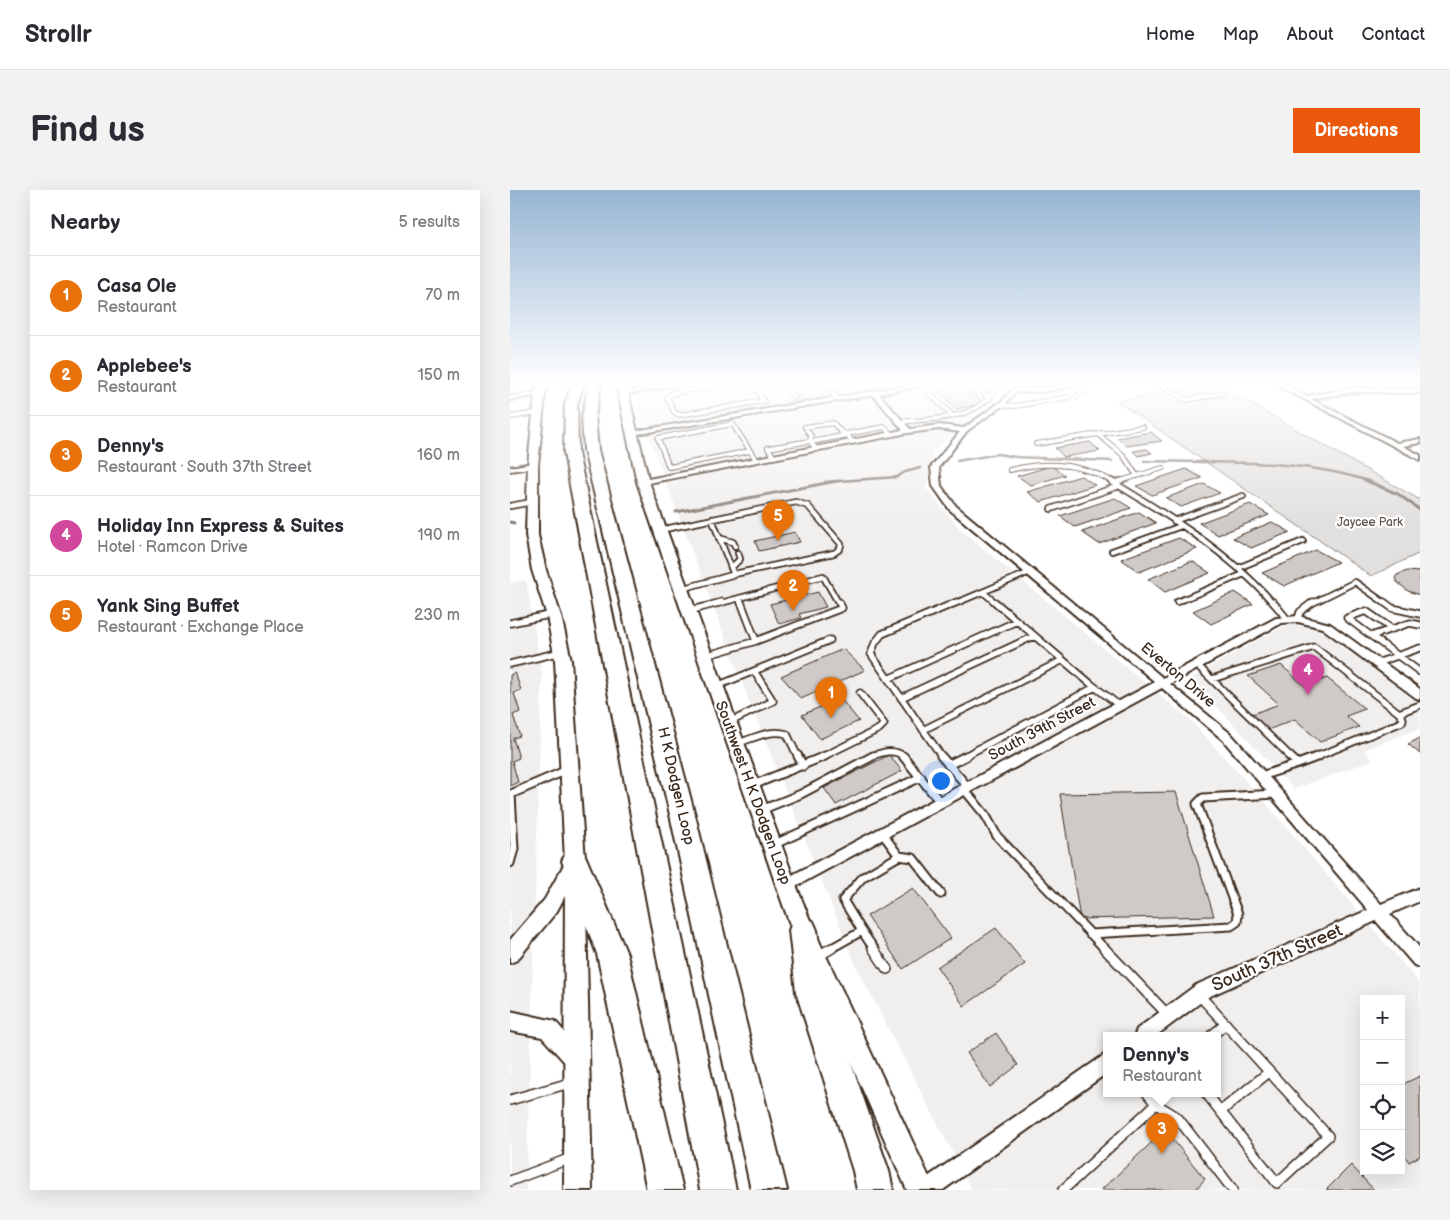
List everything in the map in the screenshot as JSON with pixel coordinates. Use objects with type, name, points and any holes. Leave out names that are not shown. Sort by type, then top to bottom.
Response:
[{"type":"highway","points":[[571,431],[571,453],[718,1190]]},
{"type":"highway","name":"H K Dodgen Loop","points":[[589,431],[592,450],[651,680],[731,1014],[769,1190]]},
{"type":"highway","points":[[575,861],[612,954],[665,1190]]},
{"type":"highway","points":[[810,944],[811,992],[871,1171],[875,1190]]},
{"type":"main road","points":[[537,431],[532,535],[540,570],[554,614],[561,652],[575,861],[578,1190]]},
{"type":"main road","name":"Southwest H K Dodgen Loop","points":[[631,433],[643,482],[786,885],[810,944],[921,1190]]},
{"type":"street","points":[[631,433],[645,431]]},
{"type":"street","points":[[643,482],[774,457],[812,444],[849,437],[908,431]]},
{"type":"street","name":"Everton Drive","points":[[964,431],[935,467],[937,486],[953,508],[1227,737],[1420,960]]},
{"type":"street","points":[[1369,431],[1420,458]]},
{"type":"street","points":[[1397,445],[1420,441]]},
{"type":"street","points":[[510,469],[534,464]]},
{"type":"street","points":[[1292,619],[1317,622],[1336,632],[1420,695]]},
{"type":"street","name":"South 39th Street","points":[[786,885],[1196,664],[1276,622],[1292,619]]},
{"type":"street","points":[[510,954],[551,905],[575,861]]},
{"type":"street","name":"South 37th Street","points":[[1153,1032],[1169,1016],[1198,994],[1420,894]]},
{"type":"street","points":[[510,1021],[548,1028],[577,1071]]},
{"type":"street","points":[[926,1190],[1103,1065]]},
{"type":"lane","points":[[697,431],[658,438],[669,468],[750,451]]},
{"type":"lane","points":[[737,431],[756,460]]},
{"type":"lane","points":[[807,431],[811,436],[812,444]]},
{"type":"lane","points":[[840,431],[849,437]]},
{"type":"lane","points":[[1036,444],[1119,431]]},
{"type":"lane","points":[[1098,434],[1123,455],[1137,476]]},
{"type":"lane","points":[[1010,470],[1032,464],[1046,463],[1088,470],[1113,483],[1212,546],[1292,619],[1306,606],[1355,582],[1392,608],[1420,614]]},
{"type":"lane","points":[[1113,483],[1163,468]]},
{"type":"lane","points":[[1051,509],[1118,486]]},
{"type":"lane","points":[[1174,521],[1243,496]]},
{"type":"lane","points":[[510,506],[532,502]]},
{"type":"lane","points":[[660,530],[787,502],[802,503],[808,506],[842,544],[840,549],[834,553],[681,589]]},
{"type":"lane","points":[[712,519],[734,575]]},
{"type":"lane","points":[[1112,551],[1181,526]]},
{"type":"lane","points":[[719,538],[732,542],[736,546]]},
{"type":"lane","points":[[1238,568],[1304,541]]},
{"type":"lane","points":[[731,568],[740,559],[738,553]]},
{"type":"lane","points":[[1030,572],[882,634],[875,643],[871,654],[923,730],[986,816],[997,836],[1169,1016]]},
{"type":"lane","points":[[1177,602],[1244,574]]},
{"type":"lane","points":[[689,611],[823,576],[842,608],[756,640],[705,656]]},
{"type":"lane","points":[[983,592],[1120,706]]},
{"type":"lane","points":[[739,598],[756,640]]},
{"type":"lane","points":[[1392,629],[1366,611],[1346,618],[1420,672]]},
{"type":"lane","points":[[510,623],[554,614]]},
{"type":"lane","points":[[888,679],[1016,621]]},
{"type":"lane","points":[[1371,636],[1410,623],[1420,625]]},
{"type":"lane","points":[[901,698],[1034,636]]},
{"type":"lane","points":[[716,687],[830,640]]},
{"type":"lane","points":[[1212,679],[1314,648],[1321,650],[1403,719],[1402,722],[1298,764],[1261,776]]},
{"type":"lane","points":[[1377,663],[1420,648]]},
{"type":"lane","points":[[510,664],[561,652]]},
{"type":"lane","points":[[923,730],[1063,660]]},
{"type":"lane","points":[[1196,664],[1298,764]]},
{"type":"lane","points":[[728,723],[773,701],[754,672]]},
{"type":"lane","points":[[948,765],[1095,687]]},
{"type":"lane","points":[[751,786],[803,766],[879,729],[884,724],[860,693]]},
{"type":"lane","points":[[1399,714],[1420,705]]},
{"type":"lane","points":[[736,744],[784,732],[787,734],[803,766]]},
{"type":"lane","points":[[760,811],[802,794],[865,759],[889,751],[898,752],[908,760],[940,802]]},
{"type":"lane","points":[[510,863],[514,849],[510,794],[569,769]]},
{"type":"lane","points":[[772,845],[833,819],[921,777]]},
{"type":"lane","points":[[1090,934],[1231,926],[1237,922],[1238,914],[1197,804],[1203,798],[1276,794]]},
{"type":"lane","points":[[882,833],[899,856]]},
{"type":"lane","points":[[887,969],[843,900],[863,877],[899,856],[913,858],[940,894]]},
{"type":"lane","points":[[810,944],[862,931]]},
{"type":"lane","points":[[1198,994],[1328,1136],[1277,1182],[1209,1097]]},
{"type":"lane","points":[[1216,1032],[1226,1024]]},
{"type":"lane","points":[[510,1100],[577,1071]]},
{"type":"lane","points":[[1220,1111],[1269,1072]]},
{"type":"lane","points":[[1150,1097],[1156,1104],[1177,1117],[1233,1190]]},
{"type":"lane","points":[[1063,1190],[1156,1104]]},
{"type":"lane","points":[[510,1181],[578,1155]]},
{"type":"shaded area","points":[[646,431],[957,431],[933,451],[926,488],[960,529],[1191,721],[1265,802],[1420,984],[1420,1190],[972,1190],[857,968],[752,708]]},
{"type":"shaded area","points":[[526,580],[542,673],[526,1190],[510,1190],[510,583]]},
{"type":"shaded area","points":[[1290,625],[1314,628],[1333,637],[1420,705],[1420,728],[1364,750],[1373,760],[1294,789],[1219,709],[1183,682],[1280,628]]},
{"type":"green space","name":"Jaycee Park","points":[[1160,431],[1298,431],[1420,500],[1420,553],[1371,576]]},
{"type":"building","points":[[1151,432],[1162,441],[1127,446],[1117,438]]},
{"type":"building","points":[[1090,442],[1100,451],[1064,457],[1055,448]]},
{"type":"building","points":[[1147,449],[1152,453],[1138,456],[1133,451]]},
{"type":"building","points":[[1051,466],[1065,475],[1031,485],[1017,476]]},
{"type":"building","points":[[1186,469],[1202,478],[1152,495],[1136,486]]},
{"type":"building","points":[[1081,476],[1095,485],[1041,502],[1027,492]]},
{"type":"building","points":[[1204,484],[1220,493],[1181,507],[1166,498]]},
{"type":"building","points":[[1115,498],[1131,508],[1075,527],[1060,516]]},
{"type":"building","points":[[1250,504],[1269,515],[1218,535],[1199,523]]},
{"type":"building","points":[[1139,512],[1156,523],[1099,544],[1082,532]]},
{"type":"building","points":[[1272,522],[1290,532],[1251,548],[1233,538]]},
{"type":"building","points":[[795,532],[800,542],[759,551],[755,541]]},
{"type":"building","points":[[1179,538],[1197,549],[1139,572],[1121,559]]},
{"type":"building","points":[[1316,550],[1338,562],[1284,586],[1262,573]]},
{"type":"building","points":[[1192,561],[1210,573],[1165,592],[1148,579]]},
{"type":"building","points":[[1407,571],[1420,572],[1420,595],[1408,591],[1397,582],[1395,578],[1397,575]]},
{"type":"building","points":[[818,592],[826,607],[799,614],[801,618],[779,624],[770,604]]},
{"type":"building","points":[[1235,592],[1253,604],[1211,624],[1193,611]]},
{"type":"building","points":[[843,649],[865,670],[801,699],[781,676]]},
{"type":"building","points":[[1281,665],[1305,686],[1327,678],[1365,709],[1346,716],[1359,727],[1320,742],[1295,719],[1268,730],[1252,714],[1279,704],[1248,676]]},
{"type":"building","points":[[515,673],[521,690],[514,693],[520,712],[513,715],[520,736],[513,738],[519,758],[512,761],[518,782],[510,786],[510,675]]},
{"type":"building","points":[[840,698],[859,721],[820,739],[802,715]]},
{"type":"building","points":[[1420,738],[1420,754],[1408,744]]},
{"type":"building","points":[[889,755],[902,771],[836,805],[824,788]]},
{"type":"building","points":[[1176,792],[1214,916],[1080,919],[1060,794]]},
{"type":"building","points":[[913,888],[951,938],[903,969],[867,916]]},
{"type":"building","points":[[996,928],[1025,964],[964,1006],[937,967]]},
{"type":"building","points":[[996,1033],[1018,1065],[990,1087],[967,1053]]},
{"type":"building","points":[[1420,1076],[1420,1156],[1409,1162],[1405,1156],[1405,1083]]},
{"type":"building","points":[[1165,1130],[1205,1179],[1195,1190],[1101,1190]]},
{"type":"building","points":[[1351,1165],[1374,1190],[1326,1190]]},
{"type":"waterway","points":[[957,461],[998,454],[1016,457],[1112,461]]},
{"type":"waterway","points":[[1144,461],[1288,465],[1344,474],[1371,482]]},
{"type":"waterway","points":[[836,481],[897,477],[905,472],[920,468]]},
{"type":"waterway","points":[[676,512],[836,481]]},
{"type":"waterway","points":[[825,482],[836,481]]},
{"type":"waterway","points":[[1367,481],[1398,494],[1420,510]]},
{"type":"waterway","points":[[510,522],[514,523]]},
{"type":"place","name":"Yank Sing Buffet","points":[[778,541]]},
{"type":"place","name":"Applebee's","points":[[793,611]]},
{"type":"place","name":"Holiday Inn Express & Suites","points":[[1308,695]]},
{"type":"place","name":"Casa Ole","points":[[831,718]]},
{"type":"place","name":"Denny's","points":[[1162,1154]]}]
